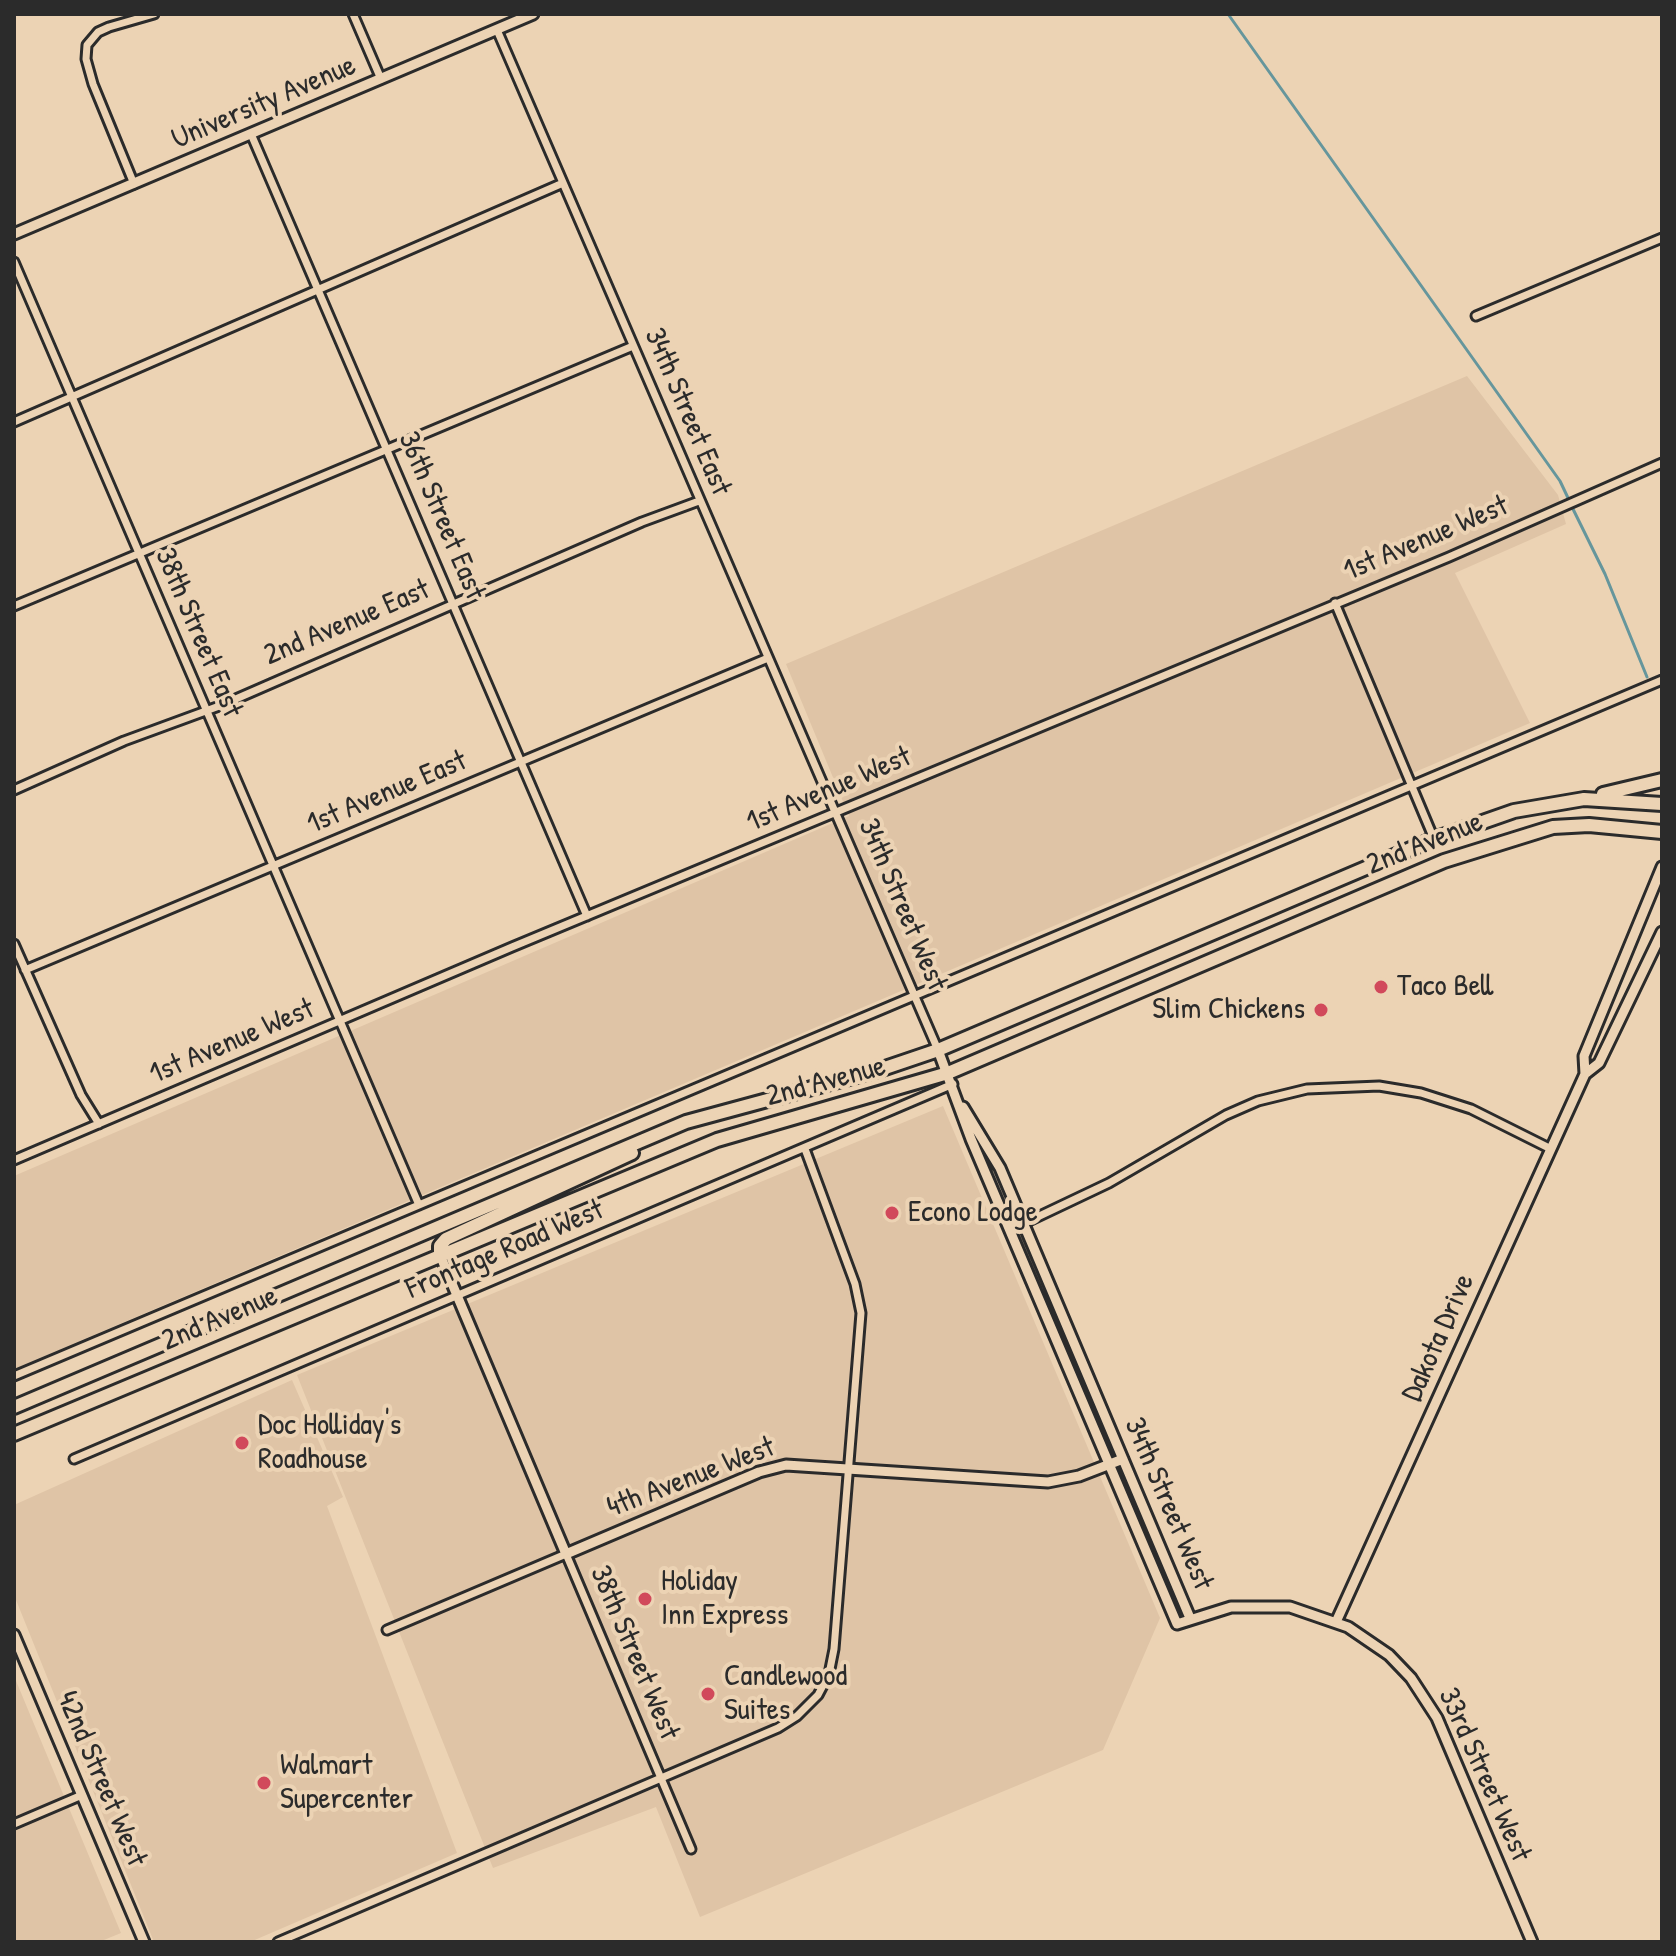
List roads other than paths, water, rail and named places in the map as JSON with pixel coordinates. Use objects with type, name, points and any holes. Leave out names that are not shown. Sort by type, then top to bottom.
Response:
[{"type":"highway","points":[[1584,799],[1662,780]]},
{"type":"highway","name":"2nd Avenue","points":[[14,1407],[639,1142],[730,1109],[882,1069],[938,1050],[1434,839],[1514,811],[1584,799],[1662,804]]},
{"type":"highway","name":"2nd Avenue","points":[[14,1434],[717,1140],[950,1079],[1444,861],[1516,836],[1553,827],[1589,825],[1662,832]]},
{"type":"highway","points":[[440,1255],[440,1246],[446,1239],[730,1109]]},
{"type":"highway","points":[[14,1398],[72,1375],[115,1364]]},
{"type":"street","points":[[134,184],[93,84],[86,52],[87,45],[98,32],[154,14]]},
{"type":"street","points":[[353,14],[381,79]]},
{"type":"street","name":"University Avenue","points":[[14,234],[533,14]]},
{"type":"street","name":"34th Street East","points":[[497,30],[837,813]]},
{"type":"street","name":"36th Street East","points":[[251,134],[587,916]]},
{"type":"street","points":[[14,422],[563,183]]},
{"type":"street","points":[[1476,316],[1662,238]]},
{"type":"street","name":"38th Street East","points":[[14,262],[341,1023]]},
{"type":"street","points":[[14,606],[633,346]]},
{"type":"street","name":"1st Avenue West","points":[[14,1160],[1662,463]]},
{"type":"street","name":"2nd Avenue East","points":[[14,790],[124,741],[206,711],[642,522],[699,501]]},
{"type":"street","points":[[1335,603],[1434,839]]},
{"type":"street","name":"1st Avenue East","points":[[25,970],[768,658]]},
{"type":"street","points":[[14,1376],[1662,680]]},
{"type":"street","name":"34th Street West","points":[[837,813],[961,1104],[971,1139],[1177,1624],[1190,1618],[1024,1224],[990,1148],[961,1104]]},
{"type":"street","name":"Dakota Drive","points":[[1585,1074],[1584,1056],[1662,867]]},
{"type":"street","name":"Dakota Drive","points":[[1336,1622],[1585,1074],[1599,1063],[1662,932]]},
{"type":"street","points":[[14,944],[81,1095],[99,1124]]},
{"type":"street","points":[[341,1023],[419,1205]]},
{"type":"street","name":"Frontage Road West","points":[[74,1459],[805,1149],[950,1079]]},
{"type":"street","points":[[1010,1230],[1109,1183],[1226,1115],[1258,1101],[1315,1088],[1379,1086],[1421,1093],[1471,1109],[1551,1149]]},
{"type":"street","points":[[278,1942],[784,1725],[818,1695],[829,1674],[834,1649],[861,1333],[860,1302],[805,1149]]},
{"type":"street","name":"38th Street West","points":[[440,1255],[691,1849]]},
{"type":"street","name":"4th Avenue West","points":[[387,1630],[768,1469],[796,1464],[1048,1482],[1069,1479],[1123,1459]]},
{"type":"street","name":"33rd Street West","points":[[1190,1618],[1231,1607],[1260,1605],[1304,1610],[1336,1622],[1389,1655],[1429,1704],[1532,1942]]},
{"type":"street","name":"42nd Street West","points":[[14,1635],[144,1942]]},
{"type":"street","points":[[14,1824],[82,1795]]},
{"type":"waterway","points":[[1228,14],[1560,481],[1569,500]]},
{"type":"waterway","points":[[1572,507],[1605,574],[1647,677]]},
{"type":"place","name":"Taco Bell","points":[[1381,987]]},
{"type":"place","name":"Slim Chickens","points":[[1321,1010]]},
{"type":"place","name":"Econo Lodge","points":[[892,1213]]},
{"type":"place","name":"Doc Holliday's Roadhouse","points":[[242,1443]]},
{"type":"place","name":"Holiday Inn Express","points":[[645,1599]]},
{"type":"place","name":"Candlewood Suites","points":[[708,1694]]},
{"type":"place","name":"Walmart Supercenter","points":[[264,1783]]}]
